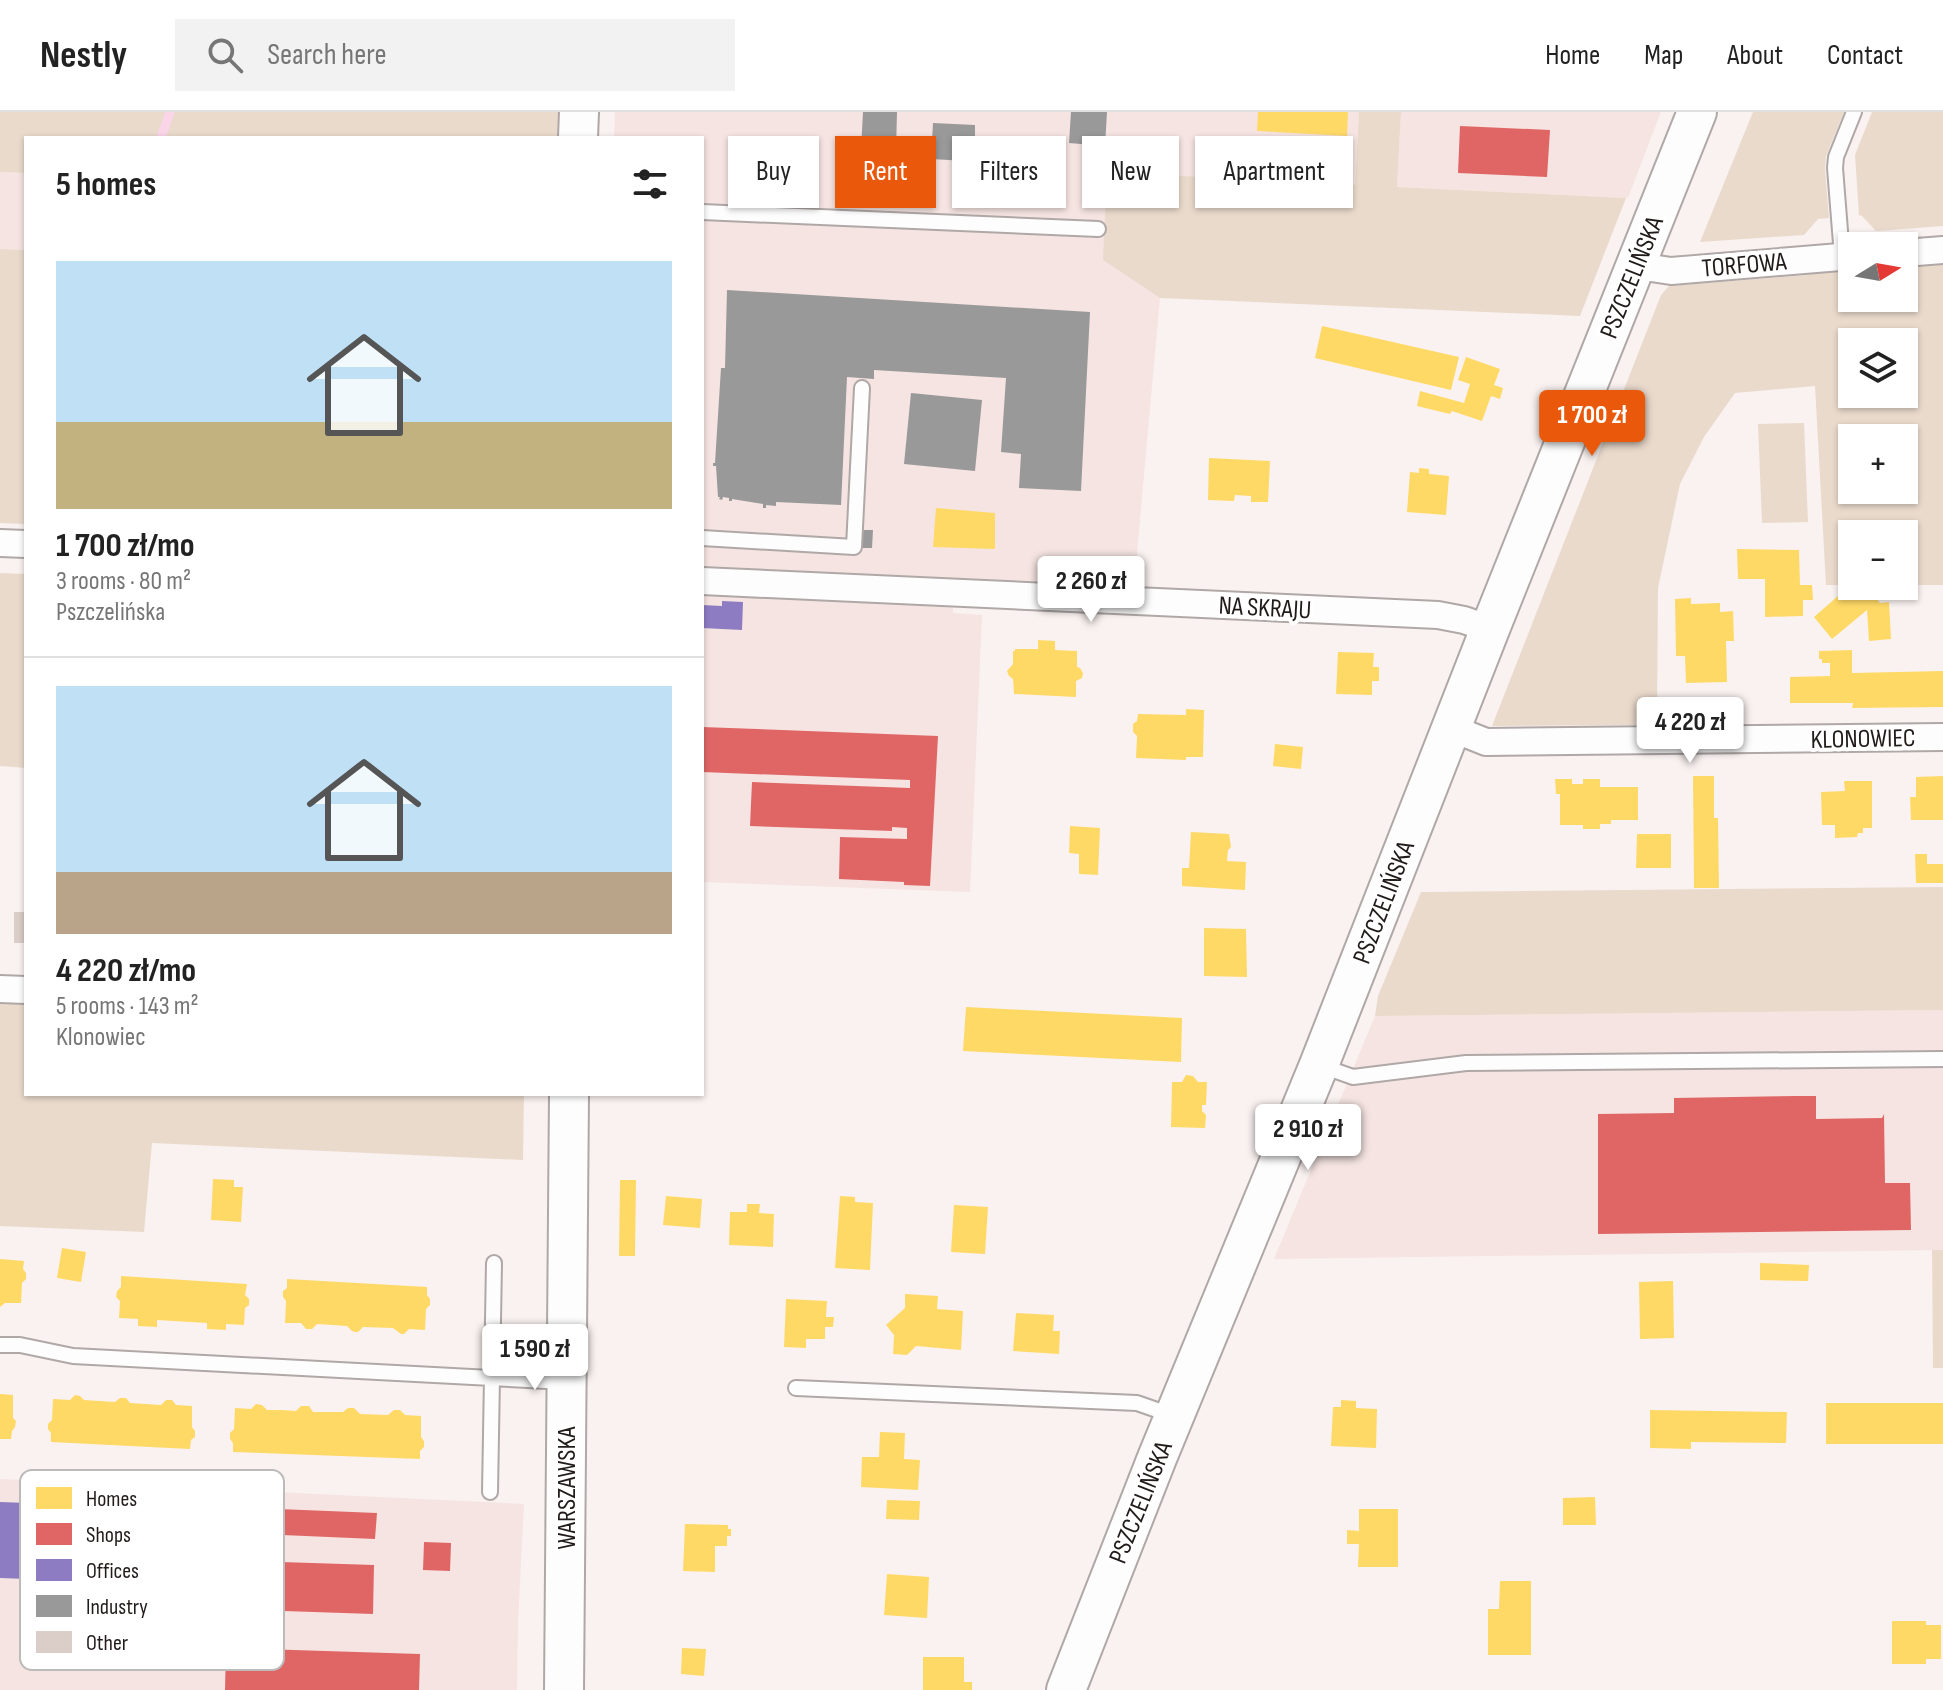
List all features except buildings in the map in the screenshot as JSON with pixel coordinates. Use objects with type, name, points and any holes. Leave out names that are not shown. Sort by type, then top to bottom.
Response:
[{"type":"main road","points":[[578,136],[579,112]]},
{"type":"main road","name":"PSZCZELIŃSKA","points":[[1066,1690],[1174,1416],[1319,1065],[1697,112]]},
{"type":"main road","name":"WARSZAWSKA","points":[[564,1690],[569,1096]]},
{"type":"street","points":[[1918,252],[1943,250]]},
{"type":"street","name":"TORFOWA","points":[[1636,264],[1671,271],[1838,257]]},
{"type":"street","points":[[0,543],[24,544]]},
{"type":"street","name":"NA SKRAJU","points":[[704,581],[1438,615],[1490,629]]},
{"type":"street","name":"KLONOWIEC","points":[[1451,728],[1481,741],[1496,742],[1943,737]]},
{"type":"street","points":[[0,989],[24,990]]},
{"type":"lane","points":[[1844,232],[1836,157],[1854,112]]},
{"type":"lane","points":[[704,212],[1098,229]]},
{"type":"lane","points":[[704,538],[854,547],[862,388]]},
{"type":"lane","points":[[1319,1065],[1353,1077],[1466,1063],[1943,1059]]},
{"type":"lane","points":[[490,1492],[494,1263]]},
{"type":"lane","points":[[0,1345],[20,1345],[73,1356],[566,1382]]},
{"type":"lane","points":[[796,1388],[1137,1403],[1174,1416]]},
{"type":"shaded area","points":[[0,112],[558,112],[558,136],[24,136],[24,173],[0,172]]},
{"type":"shaded area","points":[[615,112],[1359,112],[1353,186],[1353,136],[1195,136],[1195,208],[1278,208],[1103,260],[1160,298],[1134,586],[1121,573],[1102,572],[1090,584],[704,567],[704,136],[614,136]]},
{"type":"shaded area","points":[[1359,112],[1401,112],[1397,187],[1626,198],[1580,316],[1160,298],[1103,260],[1105,208],[1179,208],[1179,176],[1195,177],[1195,208],[1353,208]]},
{"type":"shaded area","points":[[1401,112],[1661,112],[1628,198],[1397,187]]},
{"type":"shaded area","points":[[1753,112],[1844,112],[1826,156],[1829,218],[1818,219],[1804,235],[1700,242]]},
{"type":"shaded area","points":[[1872,112],[1943,112],[1943,226],[1876,231],[1859,216],[1855,155]]},
{"type":"shaded area","points":[[0,172],[24,173],[24,250],[0,249]]},
{"type":"shaded area","points":[[0,249],[24,250],[24,524],[0,523]]},
{"type":"shaded area","points":[[1943,260],[1943,585],[1918,585],[1918,520],[1838,520],[1838,585],[1826,585],[1815,386],[1735,393],[1704,437],[1680,484],[1658,588],[1657,725],[1492,726],[1661,295],[1669,286],[1807,275],[1808,269],[1838,267],[1838,312],[1918,312],[1918,262]]},
{"type":"shaded area","points":[[1804,423],[1808,522],[1762,523],[1758,424]]},
{"type":"shaded area","points":[[0,573],[24,574],[24,768],[0,766]]},
{"type":"shaded area","points":[[704,593],[953,605],[953,613],[982,615],[970,892],[704,882]]},
{"type":"shaded area","points":[[1943,887],[1943,1010],[1375,1016],[1378,996],[1421,892]]},
{"type":"shaded area","points":[[0,1003],[24,1004],[24,1096],[524,1096],[523,1160],[152,1143],[144,1232],[0,1226]]},
{"type":"shaded area","points":[[1943,1010],[1943,1250],[1274,1259],[1375,1016]]},
{"type":"shaded area","points":[[1932,1250],[1943,1250],[1943,1368],[1933,1368]]},
{"type":"shaded area","points":[[0,1479],[20,1480],[20,1670],[284,1670],[284,1493],[524,1504],[517,1690],[0,1690]]},
{"type":"waterway","points":[[162,136],[170,112]]}]
